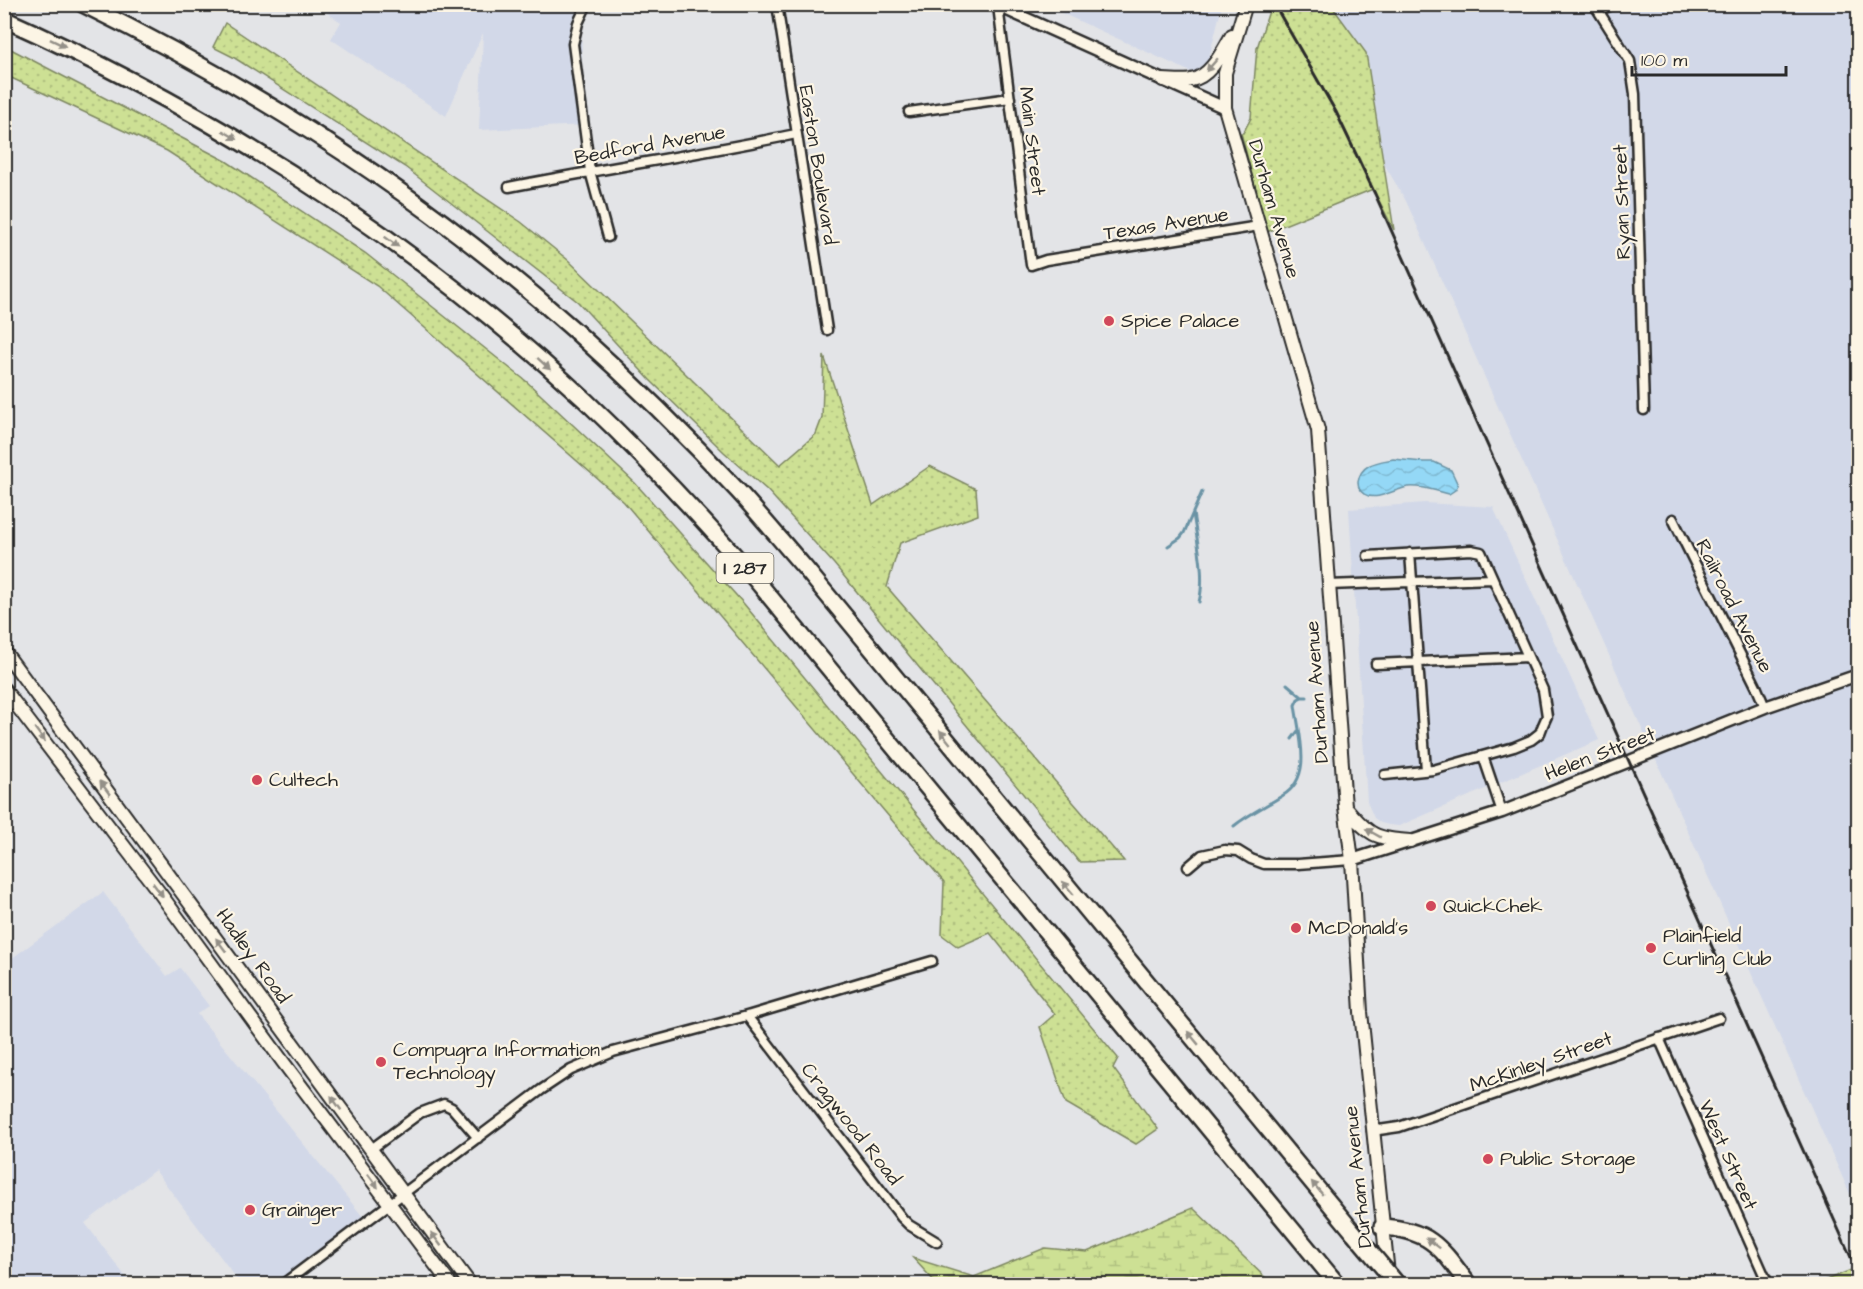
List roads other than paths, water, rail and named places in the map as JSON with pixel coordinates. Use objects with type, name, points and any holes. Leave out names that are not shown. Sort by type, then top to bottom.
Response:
[{"type":"highway","name":"I 287","points":[[83,4],[257,98],[338,148],[413,201],[534,295],[661,412],[739,492],[806,568],[1397,1284]]},
{"type":"highway","name":"I 287","points":[[4,19],[57,42],[146,87],[232,135],[296,176],[414,258],[504,329],[585,401],[663,478],[756,580],[1337,1284]]},
{"type":"highway","points":[[1382,1227],[1403,1228],[1424,1236],[1442,1250],[1468,1284]]},
{"type":"main road","name":"Durham Avenue","points":[[1246,4],[1226,74],[1225,108],[1318,430],[1345,807],[1352,860],[1361,1012],[1389,1284]]},
{"type":"main road","points":[[1162,80],[1190,80],[1203,75],[1215,63],[1242,18]]},
{"type":"main road","name":"Hadley Road","points":[[4,651],[470,1284]]},
{"type":"main road","name":"Hadley Road","points":[[4,689],[159,892],[282,1062],[450,1284]]},
{"type":"main road","points":[[1345,807],[1368,831],[1387,840],[1410,841]]},
{"type":"street","points":[[587,4],[578,23],[573,44],[590,171],[608,237]]},
{"type":"street","name":"Easton Boulevard","points":[[777,4],[827,330]]},
{"type":"street","points":[[1596,7],[1615,4]]},
{"type":"street","points":[[996,5],[1225,108]]},
{"type":"street","name":"Main Street","points":[[996,5],[1031,265],[1046,260]]},
{"type":"street","name":"Ryan Street","points":[[1596,7],[1630,61],[1635,94],[1644,410]]},
{"type":"street","points":[[909,112],[1010,98]]},
{"type":"street","name":"Bedford Avenue","points":[[509,187],[590,171],[674,159],[796,134]]},
{"type":"street","name":"Texas Avenue","points":[[1046,260],[1259,226]]},
{"type":"street","name":"Railroad Avenue","points":[[1672,519],[1765,707]]},
{"type":"street","points":[[1368,556],[1471,550],[1481,552],[1543,690],[1547,716],[1539,733],[1531,740],[1514,747],[1426,771],[1385,775]]},
{"type":"street","points":[[1410,553],[1426,771]]},
{"type":"street","points":[[1328,585],[1493,579]]},
{"type":"street","points":[[1376,664],[1528,657]]},
{"type":"street","name":"Helen Street","points":[[1352,860],[1502,812],[1765,707],[1858,675]]},
{"type":"street","points":[[1484,756],[1502,812]]},
{"type":"street","points":[[1188,867],[1202,855],[1225,850],[1238,851],[1264,864],[1352,860]]},
{"type":"street","points":[[283,1284],[541,1090],[571,1070],[613,1052],[747,1016],[933,961]]},
{"type":"street","name":"Cragwood Road","points":[[747,1016],[902,1218],[909,1225],[937,1242]]},
{"type":"street","name":"McKinley Street","points":[[1372,1131],[1400,1127],[1719,1018]]},
{"type":"street","name":"West Street","points":[[1659,1038],[1768,1284]]},
{"type":"street","points":[[370,1150],[420,1113],[444,1104],[452,1108],[478,1138]]},
{"type":"water","points":[[1393,459],[1434,462],[1451,470],[1458,485],[1449,494],[1413,487],[1374,497],[1361,492],[1358,482],[1366,467]]},
{"type":"waterway","points":[[1168,546],[1184,533],[1202,492]]},
{"type":"waterway","points":[[1193,513],[1202,581],[1199,602]]},
{"type":"waterway","points":[[1287,684],[1302,697],[1307,697]]},
{"type":"waterway","points":[[1234,826],[1282,796],[1292,788],[1298,778],[1302,755],[1295,705],[1302,697]]},
{"type":"waterway","points":[[1292,739],[1298,731]]},
{"type":"railway","points":[[1274,4],[1336,112],[1375,194],[1858,1273]]},
{"type":"place","name":"Spice Palace","points":[[1109,321]]},
{"type":"place","name":"Cultech","points":[[257,780]]},
{"type":"place","name":"QuickChek","points":[[1431,906]]},
{"type":"place","name":"McDonald's","points":[[1296,928]]},
{"type":"place","name":"Plainfield Curling Club","points":[[1651,948]]},
{"type":"place","name":"Compugra Information Technology","points":[[381,1062]]},
{"type":"place","name":"Public Storage","points":[[1488,1159]]},
{"type":"place","name":"Grainger","points":[[250,1210]]}]
